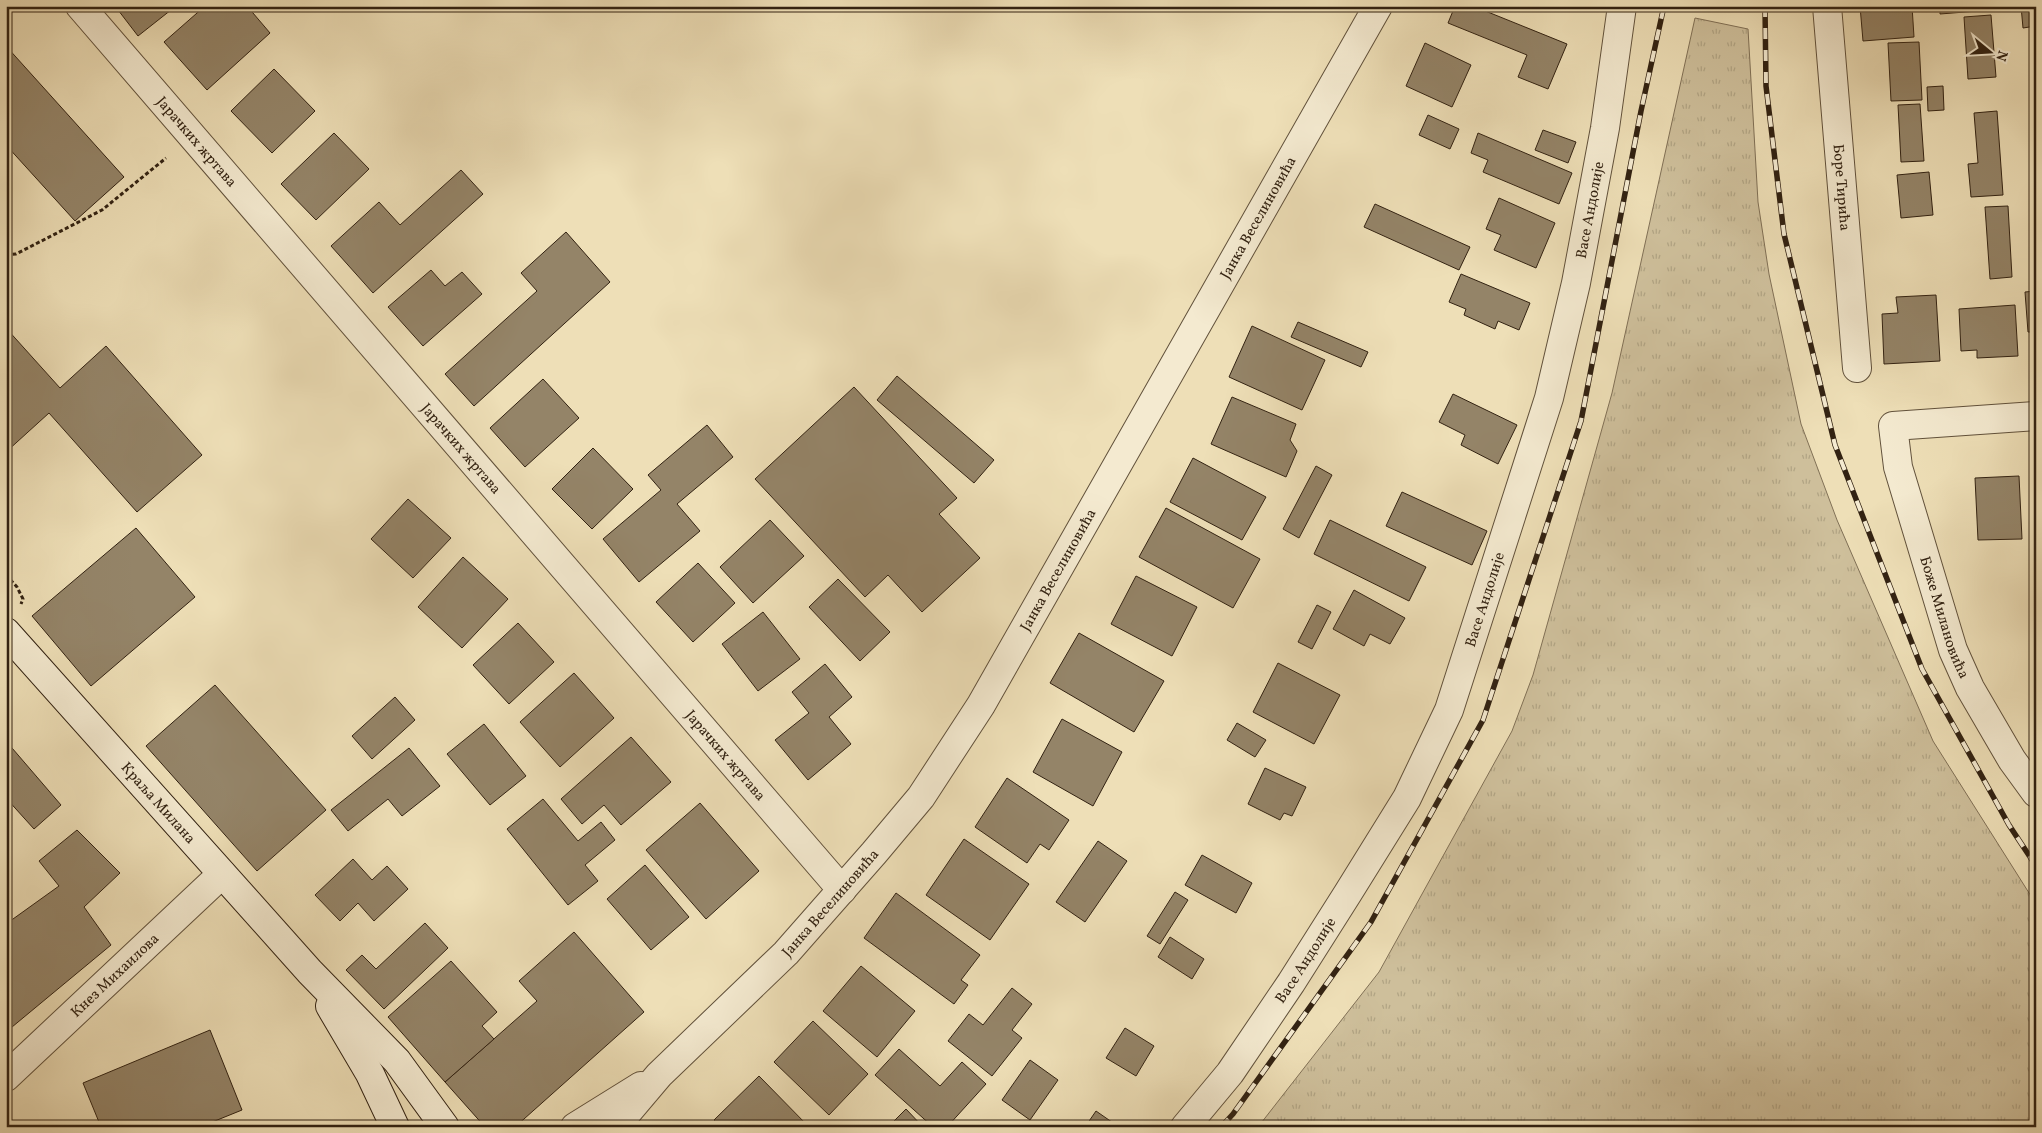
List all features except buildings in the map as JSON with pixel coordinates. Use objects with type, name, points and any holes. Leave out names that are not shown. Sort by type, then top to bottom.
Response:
[{"type":"street","name":"Јарачких жртава","points":[[80,6],[842,890]]},
{"type":"street","name":"Јанка Веселиновића","points":[[615,1127],[659,1075],[786,953],[921,797],[982,705],[1378,6]]},
{"type":"street","name":"Васе Андолије","points":[[1185,1127],[1230,1073],[1291,983],[1348,893],[1407,798],[1449,710],[1549,398],[1576,283],[1605,128],[1622,6]]},
{"type":"street","name":"Боре Тирића","points":[[1827,6],[1857,368]]},
{"type":"street","name":"Боже Милановића","points":[[2036,416],[1893,426],[1898,467],[1953,650],[1970,688],[2012,760],[2036,793]]},
{"type":"street","name":"Краља Милана","points":[[6,632],[310,972],[397,1061],[445,1127]]},
{"type":"street","name":"Кнез Михаилова","points":[[6,1077],[222,874]]},
{"type":"street","name":"Краља Милана","points":[[310,972],[370,1074],[395,1127]]},
{"type":"street","name":"Јанка Веселиновића","points":[[575,1127],[659,1075]]},
{"type":"path","points":[[6,255],[16,254],[102,210],[167,157]]},
{"type":"green space","points":[[1695,18],[1748,29],[1758,202],[1769,274],[1801,424],[1837,520],[1933,741],[2036,904],[2036,1127],[1258,1127],[1379,972],[1512,731],[1533,675],[1612,393]]},
{"type":"railway","points":[[1221,1127],[1233,1114],[1371,922],[1483,720],[1581,421],[1641,111],[1664,6]]},
{"type":"railway","points":[[1765,6],[1766,86],[1784,234],[1835,445],[1922,669],[2009,825],[2036,866]]}]
